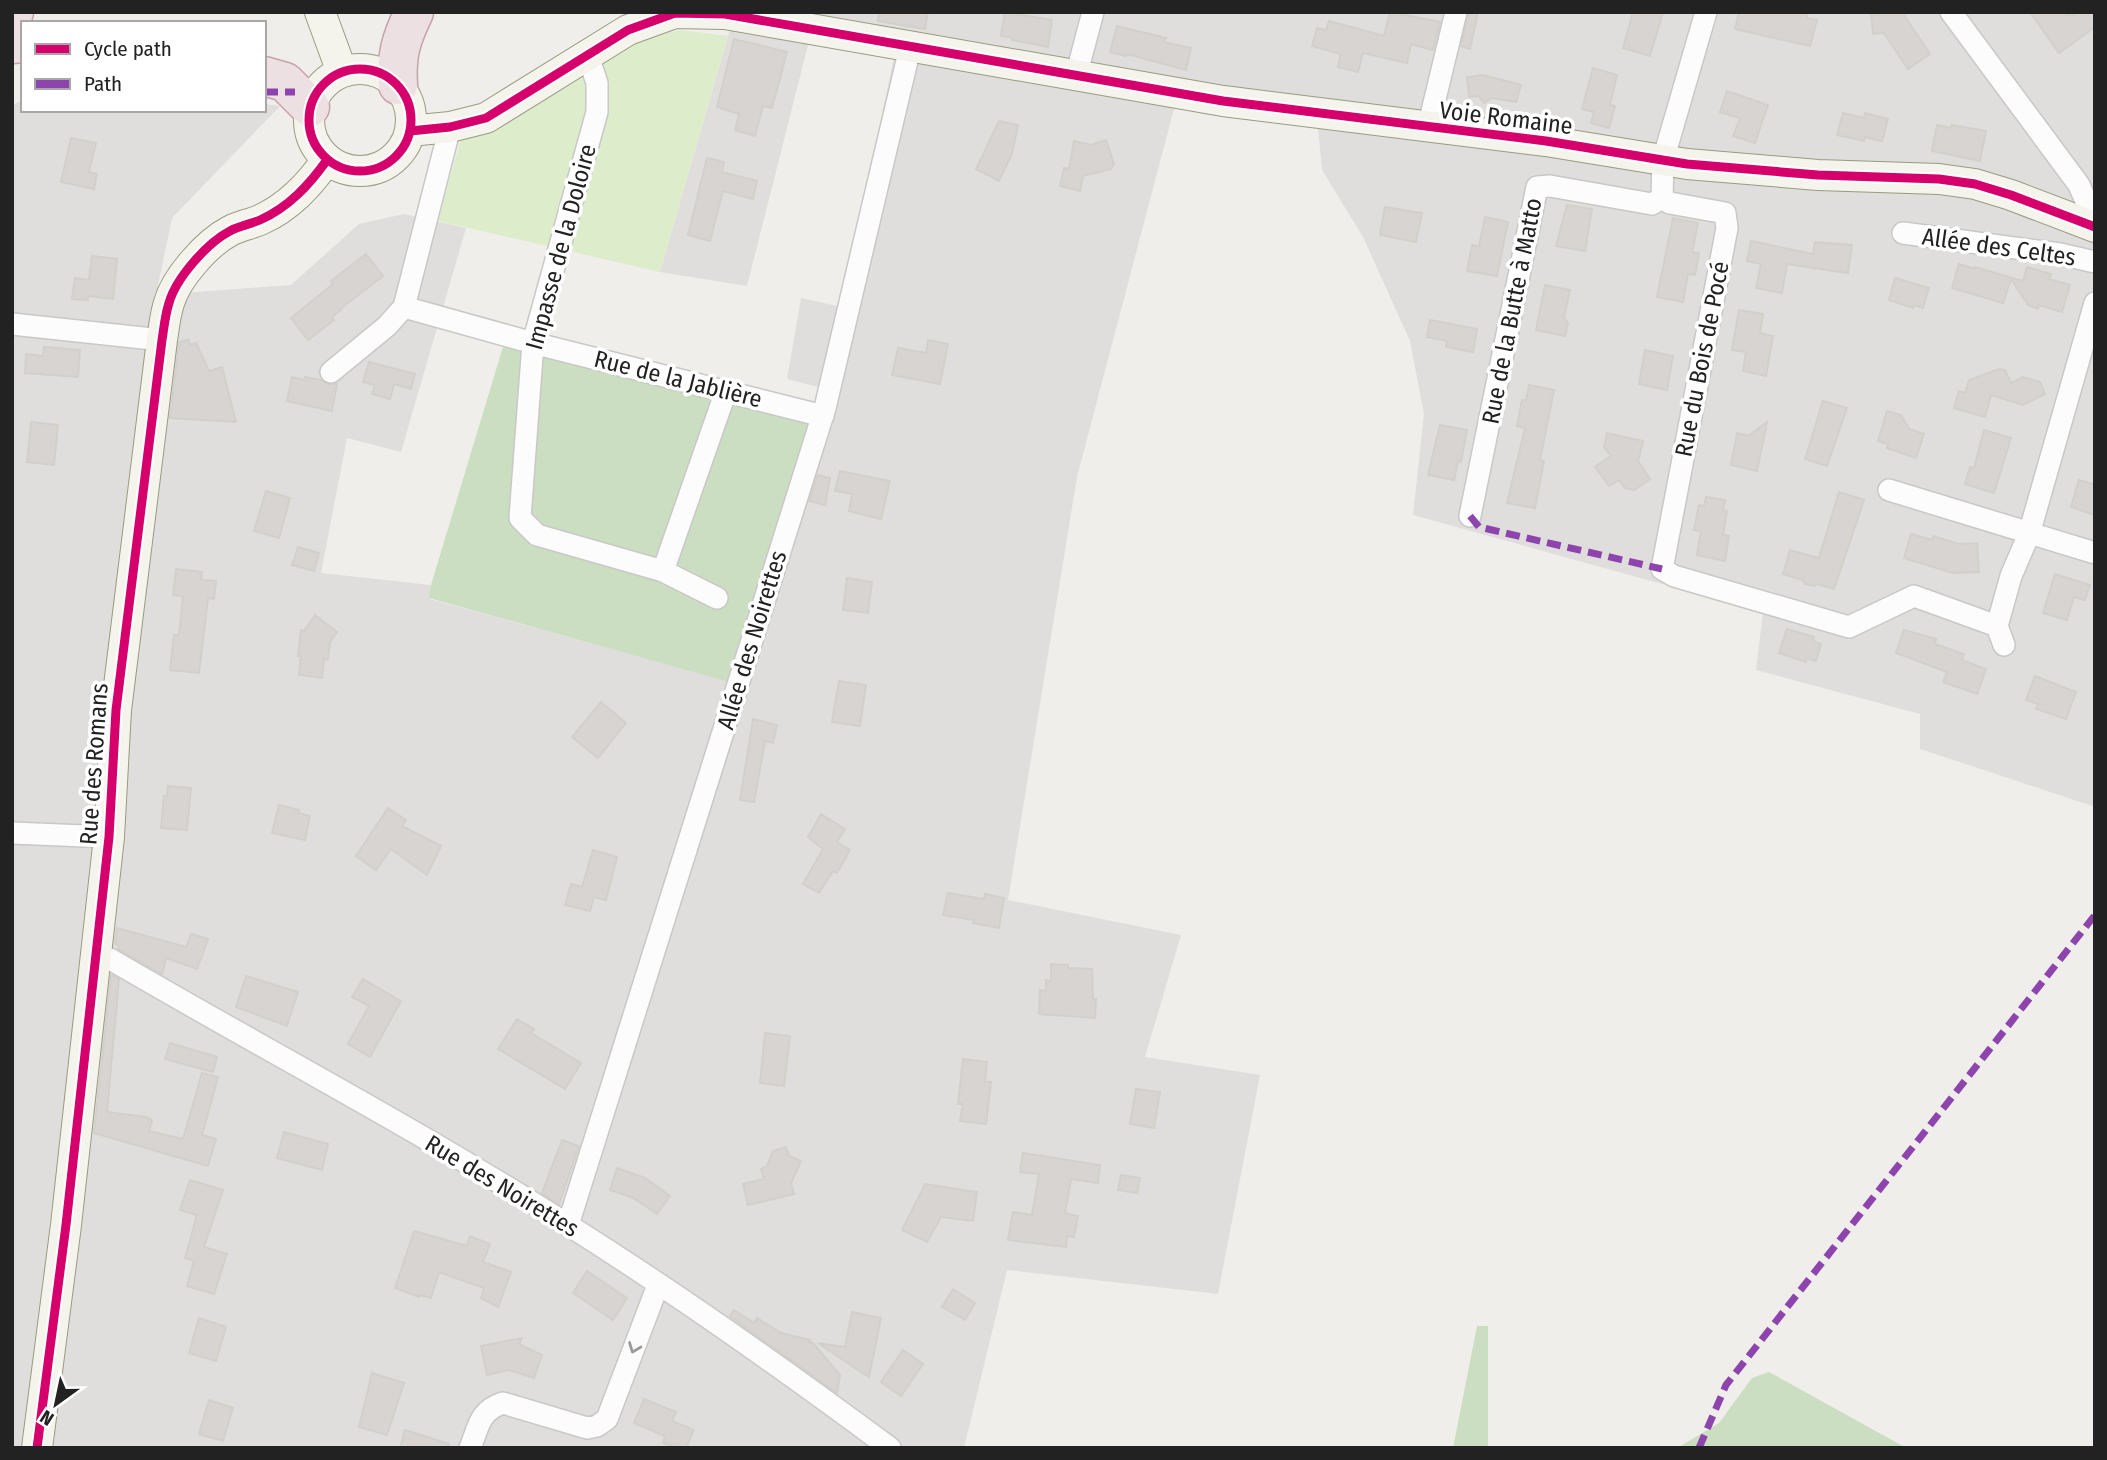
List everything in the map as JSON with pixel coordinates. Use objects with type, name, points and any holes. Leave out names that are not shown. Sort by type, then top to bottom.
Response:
[{"type":"highway","points":[[398,85],[396,60],[414,12]]},
{"type":"highway","points":[[266,77],[285,82],[310,107]]},
{"type":"street","points":[[320,12],[342,72]]},
{"type":"street","points":[[1076,76],[1093,12]]},
{"type":"street","points":[[1428,128],[1456,12]]},
{"type":"street","points":[[1662,198],[1663,160],[1706,12]]},
{"type":"street","points":[[1951,12],[2079,185],[2089,208],[2091,226]]},
{"type":"street","name":"Voie Romaine","points":[[410,131],[450,127],[486,118],[628,30],[675,13],[725,14],[1223,101],[1546,141],[1740,170],[1939,179],[1975,184],[2091,226]]},
{"type":"street","name":"Allée des Noirettes","points":[[568,1225],[823,416],[910,48]]},
{"type":"street","name":"Impasse de la Doloire","points":[[588,56],[597,83],[597,112],[533,343],[520,518],[537,535],[663,571],[717,598]]},
{"type":"street","points":[[372,70],[398,85],[407,99],[411,115],[410,131],[404,148],[392,160],[377,169],[360,172],[343,169],[327,160],[317,149],[309,122],[310,107],[317,92],[328,80],[342,72],[372,70]]},
{"type":"street","points":[[331,372],[387,326],[404,307],[450,127]]},
{"type":"street","name":"Rue des Romans","points":[[37,1448],[66,1225],[109,837],[116,710],[169,302],[184,274],[204,252],[229,231],[282,209],[327,160]]},
{"type":"street","name":"Rue de la Butte à Matto","points":[[1470,516],[1537,187],[1550,186],[1652,204],[1662,198]]},
{"type":"street","name":"Rue du Bois de Pocé","points":[[1662,198],[1670,203],[1725,212],[1727,228],[1662,569],[1674,576],[1849,627],[1914,596],[2001,636],[2011,576],[2029,534]]},
{"type":"street","name":"Allée des Celtes","points":[[1903,233],[2060,254],[2095,262]]},
{"type":"street","points":[[2029,534],[2095,303]]},
{"type":"street","name":"Rue de la Jablière","points":[[404,307],[533,343],[823,416]]},
{"type":"street","points":[[12,324],[162,340]]},
{"type":"street","points":[[663,571],[726,391]]},
{"type":"street","points":[[1889,490],[2095,553]]},
{"type":"street","points":[[12,833],[109,837]]},
{"type":"street","name":"Rue des Noirettes","points":[[95,956],[110,959],[253,1043],[333,1085],[568,1225],[825,1399],[890,1448]]},
{"type":"street","points":[[470,1448],[484,1414],[503,1403],[587,1428],[597,1426],[607,1419],[659,1285]]},
{"type":"shaded area","points":[[735,12],[2095,12],[2095,807],[1920,749],[1920,714],[1756,670],[1763,612],[1413,515],[1424,414],[1410,341],[1363,237],[1322,170],[1318,128],[1271,108],[1175,105],[1077,477],[1008,900],[1181,935],[1145,1057],[1260,1075],[1218,1294],[1007,1270],[964,1448],[12,1448],[12,105],[21,101],[21,112],[266,112],[266,104],[280,106],[172,218],[156,295],[291,285],[359,224],[404,214],[466,228],[401,452],[347,438],[321,573],[431,585],[430,599],[729,681],[825,389],[787,379],[801,298],[842,307],[894,57],[809,41],[747,286],[660,272]]},
{"type":"green space","points":[[681,30],[728,36],[660,272],[438,221],[462,135],[571,83],[627,41]]},
{"type":"green space","points":[[509,327],[819,406],[729,682],[429,598]]},
{"type":"green space","points":[[1477,1326],[1488,1326],[1488,1448],[1453,1448]]},
{"type":"green space","points":[[1769,1372],[1905,1448],[1677,1448],[1719,1423],[1752,1378]]},
{"type":"building","points":[[879,12],[928,12],[925,29],[878,21]]},
{"type":"building","points":[[1005,12],[1052,20],[1048,47],[1001,36]]},
{"type":"building","points":[[1390,12],[1440,22],[1433,50],[1411,44],[1407,63],[1363,53],[1358,72],[1338,67],[1341,54],[1312,46],[1317,28],[1326,30],[1329,21],[1384,36]]},
{"type":"building","points":[[1469,12],[1478,12],[1470,49],[1461,46]]},
{"type":"building","points":[[1633,12],[1663,12],[1650,56],[1623,48]]},
{"type":"building","points":[[1739,12],[1795,12],[1807,15],[1807,18],[1817,20],[1810,46],[1735,29]]},
{"type":"building","points":[[1902,12],[1930,54],[1908,69],[1884,33],[1873,34],[1871,14]]},
{"type":"building","points":[[2030,12],[2058,12],[2072,16],[2077,12],[2095,12],[2095,27],[2059,53]]},
{"type":"building","points":[[1117,26],[1166,38],[1164,42],[1191,48],[1186,70],[1110,52]]},
{"type":"building","points":[[734,39],[787,52],[772,108],[763,106],[755,136],[735,130],[739,114],[717,107]]},
{"type":"building","points":[[1593,68],[1617,75],[1610,105],[1615,106],[1609,128],[1591,123],[1594,112],[1582,109]]},
{"type":"building","points":[[1483,75],[1521,85],[1516,102],[1492,98],[1484,103],[1479,96],[1469,97],[1467,77]]},
{"type":"building","points":[[1727,91],[1768,105],[1755,143],[1733,136],[1740,118],[1720,112]]},
{"type":"building","points":[[1843,113],[1864,118],[1865,113],[1888,119],[1882,141],[1865,137],[1864,141],[1837,135]]},
{"type":"building","points":[[999,121],[1018,125],[1012,154],[999,181],[976,169]]},
{"type":"building","points":[[1937,125],[1986,131],[1980,161],[1932,151]]},
{"type":"building","points":[[71,138],[96,143],[89,172],[97,174],[94,189],[61,182]]},
{"type":"building","points":[[1106,140],[1114,164],[1111,169],[1083,176],[1080,191],[1060,186],[1064,168],[1069,169],[1074,141],[1091,145]]},
{"type":"building","points":[[707,158],[724,162],[722,172],[757,181],[753,199],[723,191],[710,241],[688,235]]},
{"type":"building","points":[[1567,205],[1592,209],[1585,251],[1556,246]]},
{"type":"building","points":[[1385,207],[1422,213],[1416,242],[1380,235]]},
{"type":"building","points":[[1485,217],[1508,222],[1497,276],[1467,271],[1472,245],[1479,246]]},
{"type":"building","points":[[1673,218],[1698,223],[1692,252],[1699,253],[1695,275],[1688,274],[1683,302],[1657,297]]},
{"type":"building","points":[[1751,241],[1813,254],[1815,242],[1852,245],[1848,273],[1787,264],[1782,293],[1756,288],[1761,264],[1747,261]]},
{"type":"building","points":[[366,254],[383,276],[340,309],[332,317],[334,320],[308,340],[291,318],[333,284],[331,281]]},
{"type":"building","points":[[92,256],[117,259],[113,299],[88,296],[88,300],[72,299],[75,278],[89,280]]},
{"type":"building","points":[[1959,264],[2023,281],[2027,267],[2051,274],[2049,279],[2070,285],[2062,312],[2039,305],[2038,309],[2028,305],[2011,279],[2003,303],[1952,288]]},
{"type":"building","points":[[1895,278],[1929,288],[1923,308],[1914,305],[1913,308],[1889,300]]},
{"type":"building","points":[[1545,285],[1570,290],[1564,318],[1568,323],[1565,336],[1536,330]]},
{"type":"building","points":[[1739,310],[1763,314],[1760,333],[1773,336],[1766,376],[1743,371],[1746,352],[1732,350]]},
{"type":"building","points":[[1430,320],[1477,329],[1473,352],[1446,347],[1447,341],[1427,337]]},
{"type":"building","points":[[188,339],[190,345],[196,343],[209,371],[222,367],[236,422],[170,418],[179,343]]},
{"type":"building","points":[[928,340],[948,344],[940,384],[892,375],[898,348],[926,353]]},
{"type":"building","points":[[44,347],[80,350],[78,377],[25,373],[26,354],[43,356]]},
{"type":"building","points":[[1645,350],[1673,356],[1667,390],[1639,384]]},
{"type":"building","points":[[369,362],[415,374],[411,389],[394,384],[390,399],[372,394],[375,385],[363,382]]},
{"type":"building","points":[[1999,369],[2005,370],[2011,383],[2023,377],[2040,382],[2045,394],[2023,405],[1991,395],[1985,417],[1954,408],[1959,391],[1965,393],[1969,380]]},
{"type":"building","points":[[292,377],[337,384],[332,411],[287,401]]},
{"type":"building","points":[[1529,385],[1554,390],[1540,460],[1544,461],[1535,508],[1507,503],[1525,428],[1517,426],[1522,400],[1526,400]]},
{"type":"building","points":[[1823,401],[1847,408],[1827,466],[1805,459]]},
{"type":"building","points":[[1887,411],[1901,415],[1909,429],[1924,434],[1916,458],[1887,448],[1888,444],[1878,441]]},
{"type":"building","points":[[31,422],[58,425],[54,465],[27,462]]},
{"type":"building","points":[[1767,422],[1757,471],[1731,465],[1737,433],[1748,436]]},
{"type":"building","points":[[1440,425],[1467,430],[1461,462],[1458,461],[1454,480],[1428,475]]},
{"type":"building","points":[[1984,430],[2011,438],[1994,493],[1965,484],[1970,467],[1974,468]]},
{"type":"building","points":[[1607,433],[1643,441],[1638,461],[1650,479],[1634,490],[1625,488],[1619,480],[1609,486],[1595,467],[1611,456],[1604,447]]},
{"type":"building","points":[[840,471],[890,481],[881,519],[849,511],[852,494],[835,491]]},
{"type":"building","points":[[818,475],[830,478],[825,505],[809,501]]},
{"type":"building","points":[[2079,480],[2095,485],[2095,515],[2071,507]]},
{"type":"building","points":[[266,491],[290,498],[279,538],[254,531]]},
{"type":"building","points":[[1839,492],[1864,500],[1834,589],[1805,584],[1803,580],[1783,574],[1790,550],[1819,558]]},
{"type":"building","points":[[1706,497],[1725,500],[1723,510],[1727,511],[1723,535],[1729,536],[1725,561],[1697,555],[1701,531],[1694,530],[1699,505],[1704,506]]},
{"type":"building","points":[[1911,534],[1932,540],[1933,536],[1959,544],[1977,543],[1979,572],[1953,573],[1904,558]]},
{"type":"building","points":[[298,547],[319,553],[314,571],[292,565]]},
{"type":"building","points":[[176,569],[202,572],[201,580],[216,581],[214,599],[208,598],[199,673],[170,670],[174,635],[179,635],[183,596],[173,595]]},
{"type":"building","points":[[2055,574],[2090,585],[2085,600],[2074,597],[2067,620],[2043,613]]},
{"type":"building","points":[[847,578],[872,582],[868,613],[843,610]]},
{"type":"building","points":[[315,615],[337,632],[330,642],[328,659],[324,659],[322,678],[299,675],[301,630],[304,631]]},
{"type":"building","points":[[1787,629],[1814,637],[1813,641],[1821,644],[1816,661],[1807,658],[1806,662],[1779,653]]},
{"type":"building","points":[[1904,630],[1936,639],[1935,644],[1964,654],[1962,660],[1986,669],[1977,694],[1943,682],[1947,672],[1896,653]]},
{"type":"building","points":[[2035,676],[2076,692],[2066,719],[2036,709],[2038,704],[2026,700]]},
{"type":"building","points":[[839,681],[866,685],[860,726],[832,722]]},
{"type":"building","points":[[601,702],[626,723],[598,758],[572,737]]},
{"type":"building","points":[[753,719],[777,725],[773,743],[765,741],[754,802],[740,800]]},
{"type":"building","points":[[168,786],[191,788],[187,830],[161,828],[164,796],[167,796]]},
{"type":"building","points":[[279,805],[310,816],[305,840],[272,833]]},
{"type":"building","points":[[388,808],[406,820],[402,826],[441,846],[427,875],[391,849],[376,870],[356,856]]},
{"type":"building","points":[[821,814],[845,829],[837,842],[850,850],[837,873],[833,871],[819,893],[803,884],[823,849],[808,837]]},
{"type":"building","points":[[593,850],[617,857],[606,900],[594,897],[590,911],[565,905],[571,884],[582,887]]},
{"type":"building","points":[[948,893],[984,899],[985,894],[1004,898],[999,928],[973,923],[974,920],[943,915]]},
{"type":"building","points":[[117,928],[186,947],[191,934],[208,939],[197,969],[166,958],[162,974],[118,949],[119,946],[115,944]]},
{"type":"building","points":[[1051,964],[1092,969],[1093,999],[1096,999],[1095,1018],[1039,1014],[1040,990],[1046,991],[1046,980],[1051,981]]},
{"type":"building","points":[[111,975],[119,979],[107,1112],[146,1117],[152,1120],[149,1131],[183,1139],[202,1073],[218,1077],[202,1135],[216,1139],[208,1166],[94,1133]]},
{"type":"building","points":[[246,976],[298,992],[287,1026],[236,1007]]},
{"type":"building","points":[[363,979],[401,1001],[370,1057],[348,1044],[369,1006],[352,997]]},
{"type":"building","points":[[517,1019],[534,1029],[531,1033],[581,1063],[565,1089],[498,1049]]},
{"type":"building","points":[[765,1033],[790,1036],[784,1086],[760,1083]]},
{"type":"building","points":[[170,1043],[217,1057],[213,1072],[165,1059]]},
{"type":"building","points":[[963,1059],[987,1062],[985,1082],[991,1082],[986,1124],[960,1121],[963,1104],[958,1104]]},
{"type":"building","points":[[1136,1089],[1160,1092],[1154,1128],[1130,1124]]},
{"type":"building","points":[[284,1132],[328,1144],[322,1170],[277,1158]]},
{"type":"building","points":[[562,1140],[579,1146],[559,1204],[542,1193]]},
{"type":"building","points":[[786,1147],[789,1156],[801,1161],[791,1183],[794,1194],[748,1205],[743,1184],[764,1179],[761,1169],[767,1166],[773,1151]]},
{"type":"building","points":[[1023,1153],[1100,1165],[1098,1183],[1071,1179],[1065,1213],[1078,1216],[1074,1237],[1067,1236],[1066,1247],[1008,1240],[1013,1212],[1032,1215],[1039,1174],[1020,1172]]},
{"type":"building","points":[[617,1168],[645,1178],[670,1196],[657,1214],[633,1198],[610,1190]]},
{"type":"building","points":[[1121,1175],[1140,1178],[1137,1193],[1118,1190]]},
{"type":"building","points":[[190,1180],[223,1190],[204,1247],[227,1254],[214,1294],[187,1286],[194,1261],[185,1258],[197,1215],[180,1210]]},
{"type":"building","points":[[925,1184],[977,1192],[973,1221],[941,1217],[927,1242],[902,1230]]},
{"type":"building","points":[[414,1231],[467,1246],[470,1236],[490,1244],[483,1262],[511,1272],[498,1307],[481,1298],[484,1288],[439,1272],[431,1298],[419,1297],[395,1288]]},
{"type":"building","points":[[587,1271],[627,1298],[613,1320],[573,1293]]},
{"type":"building","points":[[953,1289],[975,1303],[965,1320],[942,1307]]},
{"type":"building","points":[[734,1310],[754,1323],[757,1318],[781,1333],[810,1340],[840,1375],[837,1393],[730,1316]]},
{"type":"building","points":[[852,1312],[881,1318],[869,1377],[818,1343],[845,1347]]},
{"type":"building","points":[[199,1318],[226,1327],[216,1361],[189,1353]]},
{"type":"building","points":[[522,1338],[519,1344],[542,1355],[534,1378],[509,1370],[487,1375],[481,1346]]},
{"type":"building","points":[[903,1350],[923,1364],[901,1396],[881,1382]]},
{"type":"building","points":[[372,1373],[404,1383],[387,1435],[359,1427]]},
{"type":"building","points":[[644,1399],[676,1412],[672,1421],[694,1430],[686,1448],[675,1448],[663,1443],[665,1436],[634,1423]]},
{"type":"building","points":[[209,1400],[233,1408],[223,1441],[199,1434]]},
{"type":"building","points":[[405,1430],[449,1444],[448,1448],[400,1448]]},
{"type":"marked path","points":[[266,92],[295,92]]},
{"type":"marked path","points":[[1470,516],[1479,527],[1662,569]]},
{"type":"marked path","points":[[1699,1448],[1726,1385],[2095,915]]},
{"type":"cycle path","points":[[410,131],[450,127],[486,118],[628,30],[675,13],[725,14],[1223,101],[1546,141],[1687,164],[1818,175],[1939,179],[1975,184],[2095,227]]},
{"type":"cycle path","points":[[360,69],[380,73],[396,84],[407,100],[411,120],[407,140],[396,156],[380,167],[360,171],[340,167],[324,156],[313,140],[309,120],[313,100],[324,84],[340,73],[360,69]]},
{"type":"cycle path","points":[[37,1448],[66,1225],[109,837],[116,710],[166,312],[178,283],[202,252],[230,231],[280,209],[306,187],[327,160]]}]
